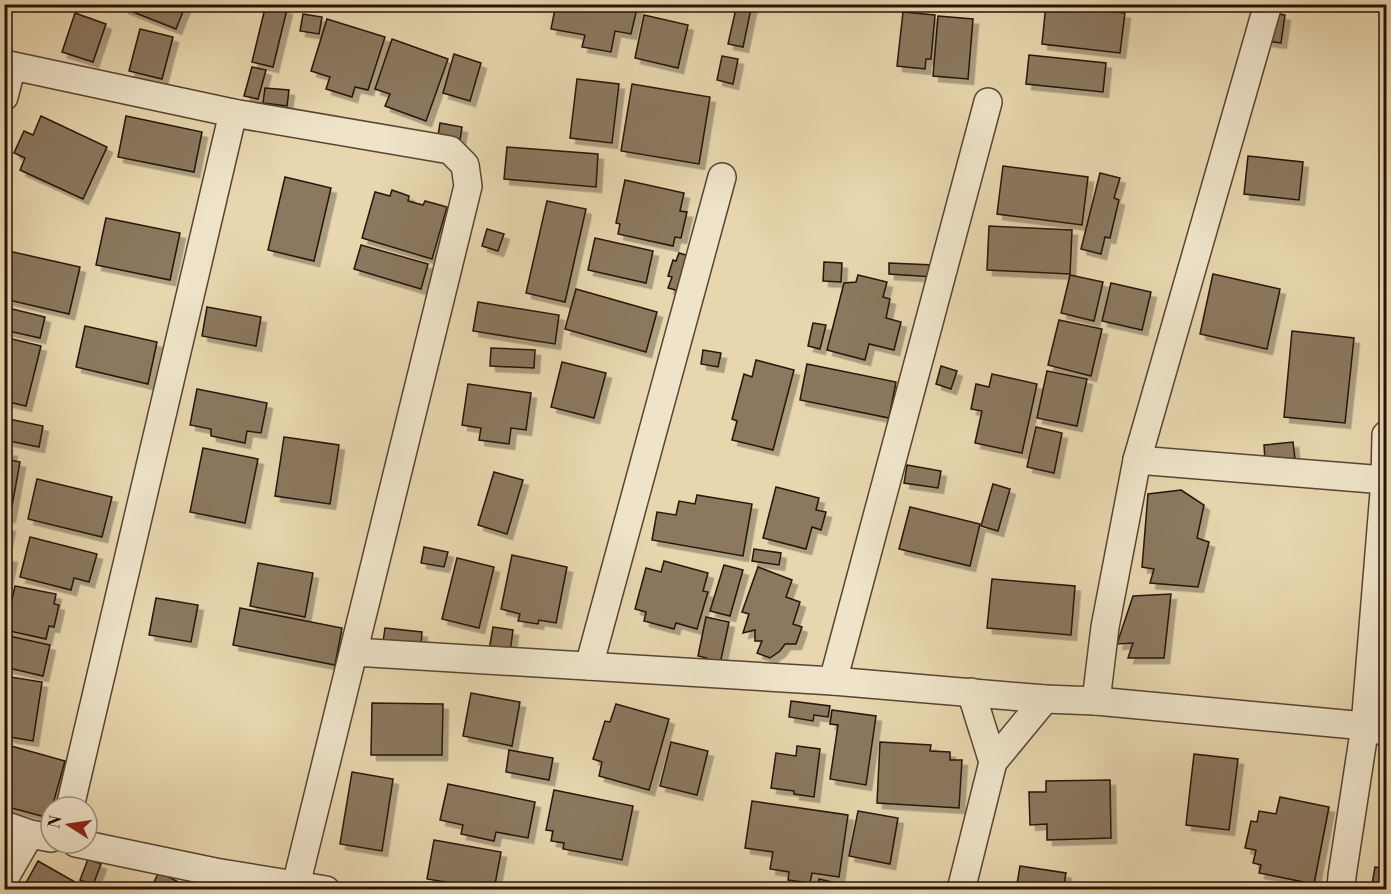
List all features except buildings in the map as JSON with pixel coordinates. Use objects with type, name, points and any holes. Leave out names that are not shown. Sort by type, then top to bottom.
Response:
[{"type":"street","points":[[1096,700],[1105,627],[1137,460],[1268,4]]},
{"type":"street","points":[[4,97],[8,65],[232,113],[450,150],[465,165],[468,186],[296,885]]},
{"type":"street","points":[[833,681],[988,102]]},
{"type":"street","points":[[73,795],[232,113]]},
{"type":"street","points":[[589,666],[722,177]]},
{"type":"street","points":[[1341,890],[1341,876],[1376,729],[1386,435]]},
{"type":"street","points":[[1137,460],[1385,480]]},
{"type":"street","points":[[354,652],[833,681],[1045,699],[1096,700],[1376,729]]},
{"type":"street","points":[[971,692],[993,762]]},
{"type":"street","points":[[961,890],[993,762],[1045,699]]},
{"type":"street","points":[[4,825],[39,835]]},
{"type":"street","points":[[4,879],[39,838]]},
{"type":"street","points":[[99,850],[210,881],[296,885],[326,890]]}]
